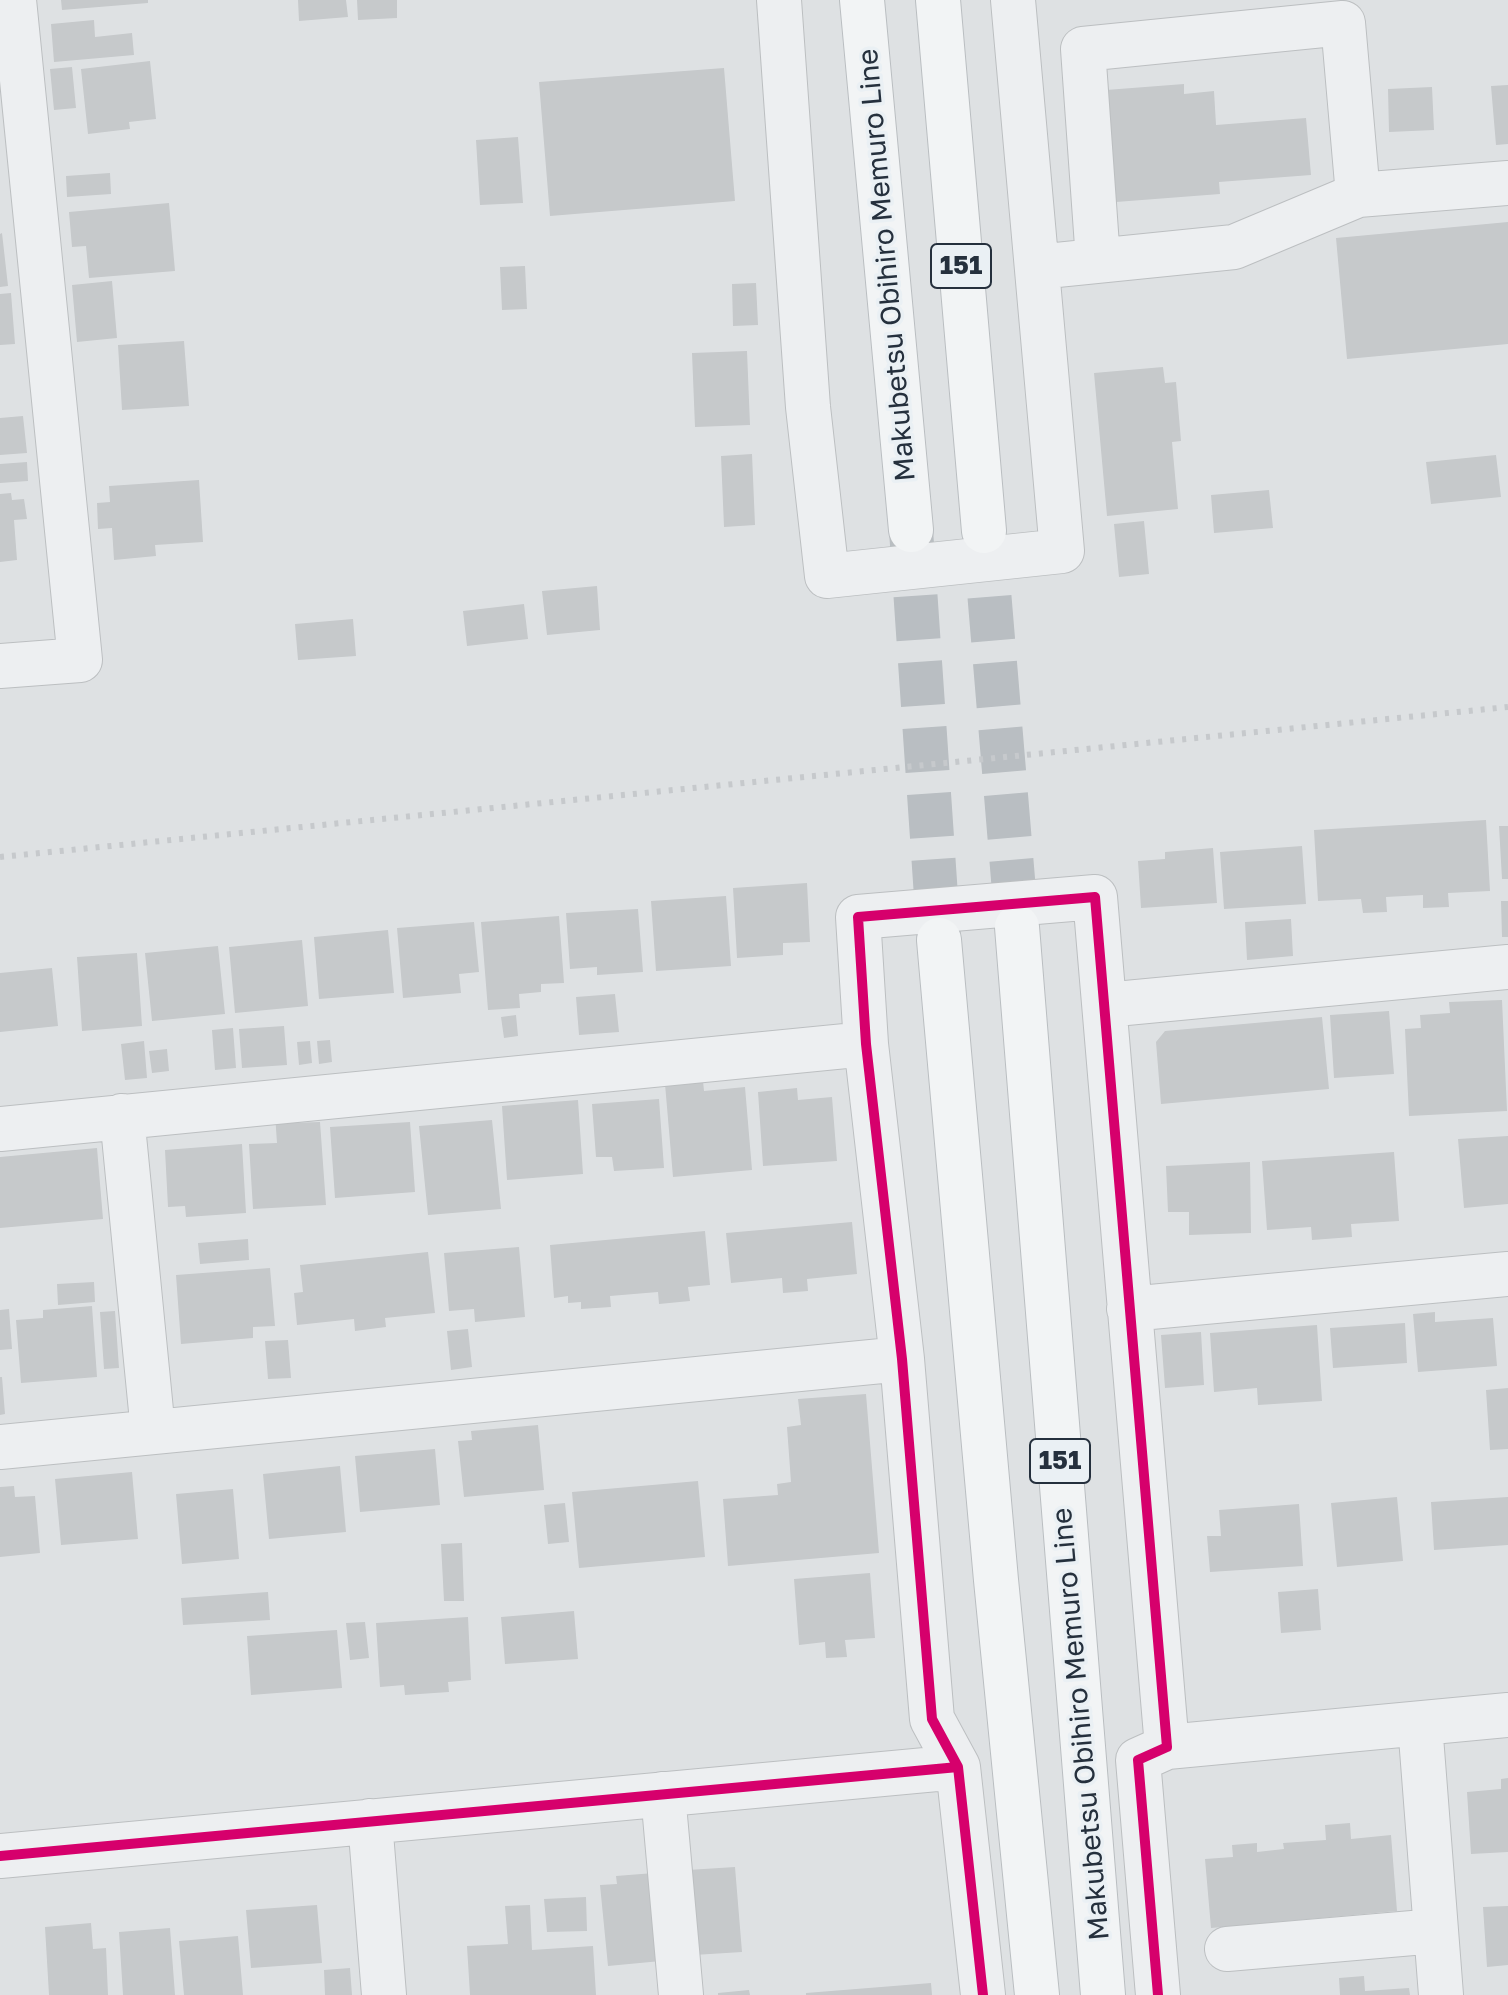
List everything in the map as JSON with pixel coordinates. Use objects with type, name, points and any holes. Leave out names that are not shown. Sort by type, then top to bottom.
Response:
[{"type":"main road","name":"Makubetsu Obihiro Memuro Line","points":[[862,0],[911,530]]},
{"type":"main road","name":"151","points":[[938,0],[984,531]]},
{"type":"main road","name":"Makubetsu Obihiro Memuro Line","points":[[1017,927],[1103,1995]]},
{"type":"main road","points":[[939,940],[996,1580],[1037,1995]]},
{"type":"street","points":[[0,666],[80,660],[14,0]]},
{"type":"street","points":[[779,0],[808,407],[827,576],[1062,551],[1013,0]]},
{"type":"street","points":[[1098,260],[1083,49],[1343,23],[1358,195]]},
{"type":"street","points":[[1037,267],[1234,247],[1358,195],[1508,183]]},
{"type":"street","points":[[983,1995],[958,1767],[932,1719],[902,1359],[866,1044],[858,917],[1095,897],[1167,1747]]},
{"type":"street","points":[[1105,1005],[1508,967]]},
{"type":"street","points":[[0,1129],[866,1044]]},
{"type":"street","points":[[122,1116],[153,1431]]},
{"type":"street","points":[[1129,1309],[1508,1274]]},
{"type":"street","points":[[0,1447],[902,1359]]},
{"type":"street","points":[[1158,1995],[1138,1760],[1167,1747],[1508,1715]]},
{"type":"street","points":[[1420,1724],[1441,1995]]},
{"type":"street","points":[[0,1856],[958,1767]]},
{"type":"street","points":[[663,1794],[681,1995]]},
{"type":"street","points":[[370,1821],[384,1995]]},
{"type":"street","points":[[1227,1949],[1436,1931]]},
{"type":"building","points":[[61,0],[148,0],[148,3],[62,10]]},
{"type":"building","points":[[298,0],[346,0],[348,17],[299,21]]},
{"type":"building","points":[[357,0],[397,0],[397,18],[358,20]]},
{"type":"building","points":[[94,20],[95,37],[132,33],[134,55],[54,62],[51,24]]},
{"type":"building","points":[[150,61],[156,119],[129,122],[130,129],[88,134],[81,69]]},
{"type":"building","points":[[72,67],[76,108],[54,110],[50,69]]},
{"type":"building","points":[[724,68],[735,201],[550,216],[539,82]]},
{"type":"building","points":[[1184,84],[1184,94],[1214,91],[1216,125],[1306,118],[1311,175],[1219,182],[1220,194],[1116,202],[1106,90]]},
{"type":"building","points":[[1508,85],[1508,144],[1496,145],[1491,86]]},
{"type":"building","points":[[1432,87],[1434,130],[1389,132],[1388,89]]},
{"type":"building","points":[[518,137],[523,203],[480,205],[476,140]]},
{"type":"building","points":[[110,173],[111,194],[67,197],[66,176]]},
{"type":"building","points":[[169,203],[175,271],[89,278],[86,246],[72,247],[69,212]]},
{"type":"building","points":[[1508,222],[1508,344],[1347,359],[1336,238]]},
{"type":"building","points":[[0,234],[8,286],[0,287]]},
{"type":"building","points":[[525,266],[527,309],[502,310],[500,267]]},
{"type":"building","points":[[112,281],[117,338],[77,342],[72,285]]},
{"type":"building","points":[[756,283],[758,325],[733,326],[732,284]]},
{"type":"building","points":[[11,293],[15,344],[0,345],[0,294]]},
{"type":"building","points":[[184,341],[189,406],[122,410],[118,345]]},
{"type":"building","points":[[747,351],[750,425],[695,427],[692,353]]},
{"type":"building","points":[[1163,367],[1165,383],[1176,382],[1181,441],[1172,442],[1178,509],[1107,516],[1094,373]]},
{"type":"building","points":[[23,416],[27,453],[0,455],[0,418]]},
{"type":"building","points":[[752,454],[755,525],[724,527],[721,456]]},
{"type":"building","points":[[1496,455],[1501,497],[1431,504],[1426,462]]},
{"type":"building","points":[[27,462],[28,481],[0,483],[0,464]]},
{"type":"building","points":[[199,480],[203,542],[155,545],[156,556],[114,560],[112,528],[98,529],[97,503],[110,502],[109,486]]},
{"type":"building","points":[[1269,490],[1273,528],[1214,533],[1211,495]]},
{"type":"building","points":[[11,493],[12,500],[24,499],[27,519],[14,520],[17,560],[0,562],[0,494]]},
{"type":"building","points":[[1144,521],[1149,574],[1119,577],[1114,524]]},
{"type":"building","points":[[597,586],[600,630],[547,635],[542,591]]},
{"type":"building","points":[[524,604],[528,639],[467,646],[463,611]]},
{"type":"building","points":[[353,619],[356,656],[298,660],[295,624]]},
{"type":"building","points":[[1486,820],[1490,891],[1448,893],[1449,907],[1423,908],[1423,895],[1386,897],[1387,912],[1363,913],[1361,899],[1318,901],[1314,830]]},
{"type":"building","points":[[1499,826],[1508,826],[1508,879],[1502,879]]},
{"type":"building","points":[[1302,846],[1306,904],[1224,909],[1220,852]]},
{"type":"building","points":[[1213,848],[1217,903],[1141,908],[1138,861],[1165,859],[1165,852]]},
{"type":"building","points":[[807,883],[810,942],[783,943],[783,955],[737,958],[733,888]]},
{"type":"building","points":[[726,896],[731,966],[656,971],[651,901]]},
{"type":"building","points":[[1501,901],[1508,901],[1508,937],[1502,937]]},
{"type":"building","points":[[638,909],[643,972],[597,975],[597,967],[570,969],[566,913]]},
{"type":"building","points":[[559,916],[564,983],[541,984],[541,992],[519,994],[520,1008],[488,1010],[481,922]]},
{"type":"building","points":[[1291,919],[1293,956],[1247,960],[1245,922]]},
{"type":"building","points":[[474,922],[479,972],[459,974],[461,993],[403,998],[397,928]]},
{"type":"building","points":[[388,930],[394,993],[319,999],[314,937]]},
{"type":"building","points":[[302,940],[308,1006],[235,1013],[229,947]]},
{"type":"building","points":[[218,946],[225,1014],[152,1021],[145,953]]},
{"type":"building","points":[[137,953],[142,1026],[82,1031],[77,957]]},
{"type":"building","points":[[52,968],[58,1026],[0,1032],[0,973]]},
{"type":"building","points":[[615,994],[619,1032],[579,1035],[576,997]]},
{"type":"building","points":[[1502,1000],[1507,1111],[1409,1116],[1405,1029],[1421,1028],[1420,1015],[1450,1013],[1449,1002]]},
{"type":"building","points":[[1389,1011],[1394,1074],[1334,1078],[1330,1015]]},
{"type":"building","points":[[516,1015],[518,1036],[504,1038],[501,1017]]},
{"type":"building","points":[[1322,1017],[1329,1089],[1161,1104],[1156,1042],[1165,1031]]},
{"type":"building","points":[[284,1026],[287,1065],[242,1068],[239,1029]]},
{"type":"building","points":[[233,1028],[236,1068],[215,1070],[212,1030]]},
{"type":"building","points":[[330,1040],[332,1062],[319,1064],[317,1041]]},
{"type":"building","points":[[144,1041],[147,1078],[125,1080],[121,1044]]},
{"type":"building","points":[[310,1041],[312,1063],[299,1065],[297,1042]]},
{"type":"building","points":[[167,1049],[169,1071],[152,1073],[149,1051]]},
{"type":"building","points":[[703,1081],[704,1091],[745,1087],[752,1170],[673,1177],[665,1084]]},
{"type":"building","points":[[797,1088],[798,1100],[832,1097],[837,1161],[763,1166],[758,1092]]},
{"type":"building","points":[[659,1099],[664,1168],[614,1171],[612,1157],[596,1157],[592,1104]]},
{"type":"building","points":[[578,1100],[583,1174],[507,1180],[502,1106]]},
{"type":"building","points":[[290,1113],[291,1123],[320,1122],[326,1205],[253,1209],[249,1144],[277,1143],[275,1114]]},
{"type":"building","points":[[492,1120],[501,1209],[428,1215],[419,1126]]},
{"type":"building","points":[[410,1122],[415,1192],[335,1198],[330,1127]]},
{"type":"building","points":[[1508,1136],[1508,1204],[1464,1208],[1458,1139]]},
{"type":"building","points":[[242,1144],[246,1213],[186,1217],[185,1206],[168,1207],[165,1150]]},
{"type":"building","points":[[97,1148],[103,1219],[0,1228],[0,1157]]},
{"type":"building","points":[[1394,1152],[1399,1221],[1351,1224],[1352,1237],[1312,1240],[1311,1227],[1267,1230],[1262,1161]]},
{"type":"building","points":[[1250,1162],[1251,1233],[1189,1235],[1189,1212],[1168,1212],[1166,1166]]},
{"type":"building","points":[[852,1222],[857,1274],[807,1279],[808,1291],[783,1293],[782,1278],[731,1283],[726,1233]]},
{"type":"building","points":[[705,1231],[710,1285],[688,1287],[690,1301],[659,1304],[658,1292],[610,1296],[611,1307],[581,1309],[581,1302],[568,1303],[568,1296],[554,1298],[550,1245]]},
{"type":"building","points":[[248,1239],[249,1260],[200,1264],[198,1243]]},
{"type":"building","points":[[519,1247],[525,1317],[475,1322],[474,1309],[449,1311],[444,1253]]},
{"type":"building","points":[[428,1252],[435,1313],[385,1318],[386,1327],[355,1331],[354,1319],[297,1325],[294,1293],[303,1292],[300,1265]]},
{"type":"building","points":[[270,1268],[275,1326],[253,1327],[253,1338],[181,1344],[176,1275]]},
{"type":"building","points":[[94,1282],[95,1302],[58,1305],[57,1284]]},
{"type":"building","points":[[92,1306],[97,1377],[21,1383],[16,1320],[43,1318],[43,1310]]},
{"type":"building","points":[[9,1309],[12,1349],[0,1350],[0,1310]]},
{"type":"building","points":[[115,1311],[119,1368],[104,1369],[100,1312]]},
{"type":"building","points":[[1435,1312],[1435,1322],[1493,1318],[1497,1366],[1418,1372],[1413,1314]]},
{"type":"building","points":[[1405,1323],[1407,1363],[1333,1368],[1330,1328]]},
{"type":"building","points":[[1317,1325],[1322,1401],[1258,1405],[1257,1388],[1214,1392],[1210,1333]]},
{"type":"building","points":[[468,1329],[472,1367],[451,1370],[447,1331]]},
{"type":"building","points":[[1201,1332],[1204,1385],[1165,1388],[1161,1335]]},
{"type":"building","points":[[288,1340],[291,1378],[268,1379],[265,1341]]},
{"type":"building","points":[[0,1377],[5,1414],[0,1415]]},
{"type":"building","points":[[1508,1388],[1508,1449],[1490,1450],[1486,1390]]},
{"type":"building","points":[[866,1394],[879,1553],[728,1566],[723,1499],[778,1495],[777,1484],[791,1482],[787,1427],[801,1425],[798,1399]]},
{"type":"building","points":[[538,1425],[544,1490],[464,1497],[458,1441],[472,1440],[471,1431]]},
{"type":"building","points":[[435,1449],[440,1505],[360,1512],[355,1456]]},
{"type":"building","points":[[340,1466],[346,1532],[269,1539],[263,1474]]},
{"type":"building","points":[[132,1472],[138,1539],[61,1545],[55,1479]]},
{"type":"building","points":[[698,1481],[705,1557],[579,1568],[572,1492]]},
{"type":"building","points":[[14,1486],[15,1497],[35,1496],[40,1553],[0,1557],[0,1487]]},
{"type":"building","points":[[233,1489],[239,1559],[182,1564],[176,1494]]},
{"type":"building","points":[[1397,1497],[1403,1561],[1337,1567],[1331,1503]]},
{"type":"building","points":[[1508,1497],[1508,1545],[1434,1550],[1431,1502]]},
{"type":"building","points":[[565,1503],[569,1542],[548,1544],[544,1505]]},
{"type":"building","points":[[1299,1504],[1303,1566],[1210,1572],[1207,1536],[1221,1536],[1219,1510]]},
{"type":"building","points":[[462,1543],[464,1601],[444,1601],[441,1544]]},
{"type":"building","points":[[870,1573],[875,1638],[845,1640],[847,1657],[826,1658],[825,1642],[799,1645],[794,1579]]},
{"type":"building","points":[[1318,1589],[1321,1630],[1281,1633],[1278,1592]]},
{"type":"building","points":[[268,1592],[270,1620],[183,1625],[181,1598]]},
{"type":"building","points":[[574,1611],[578,1659],[505,1664],[501,1617]]},
{"type":"building","points":[[468,1617],[471,1680],[448,1682],[449,1692],[405,1695],[404,1685],[380,1687],[376,1623]]},
{"type":"building","points":[[365,1622],[369,1658],[350,1660],[346,1623]]},
{"type":"building","points":[[337,1630],[342,1688],[251,1695],[247,1636]]},
{"type":"building","points":[[1508,1778],[1508,1852],[1471,1854],[1467,1792],[1501,1789],[1501,1779]]},
{"type":"building","points":[[1350,1823],[1351,1839],[1391,1835],[1397,1911],[1211,1928],[1205,1859],[1233,1857],[1232,1845],[1257,1843],[1257,1852],[1284,1849],[1283,1843],[1326,1840],[1325,1825]]},
{"type":"building","points":[[735,1867],[742,1952],[694,1955],[688,1870]]},
{"type":"building","points":[[654,1873],[661,1961],[608,1966],[600,1885],[617,1884],[616,1876]]},
{"type":"building","points":[[586,1897],[587,1931],[547,1932],[544,1899]]},
{"type":"building","points":[[317,1905],[322,1963],[251,1968],[246,1910]]},
{"type":"building","points":[[530,1905],[532,1950],[593,1946],[596,1995],[470,1995],[467,1946],[508,1944],[505,1906]]},
{"type":"building","points":[[1508,1906],[1508,1965],[1487,1967],[1483,1907]]},
{"type":"building","points":[[91,1923],[93,1949],[106,1948],[108,1995],[49,1995],[45,1927]]},
{"type":"building","points":[[170,1928],[175,1995],[123,1995],[119,1932]]},
{"type":"building","points":[[238,1936],[243,1995],[184,1995],[179,1941]]},
{"type":"building","points":[[350,1968],[352,1995],[325,1995],[324,1970]]},
{"type":"building","points":[[1364,1976],[1365,1991],[1409,1988],[1410,1995],[1340,1995],[1339,1978]]},
{"type":"building","points":[[931,1983],[932,1995],[806,1995],[806,1993]]},
{"type":"building","points":[[749,1990],[750,1995],[718,1995],[718,1993]]},
{"type":"tunnel","points":[[911,530],[939,940]]},
{"type":"tunnel","points":[[984,531],[1017,927]]},
{"type":"railway","points":[[0,857],[1508,707]]},
{"type":"cycle path","points":[[983,1995],[958,1767],[932,1719],[902,1359],[866,1044],[858,917],[1095,897],[1167,1747],[1138,1760],[1158,1995]]},
{"type":"cycle path","points":[[0,1856],[958,1767]]}]
